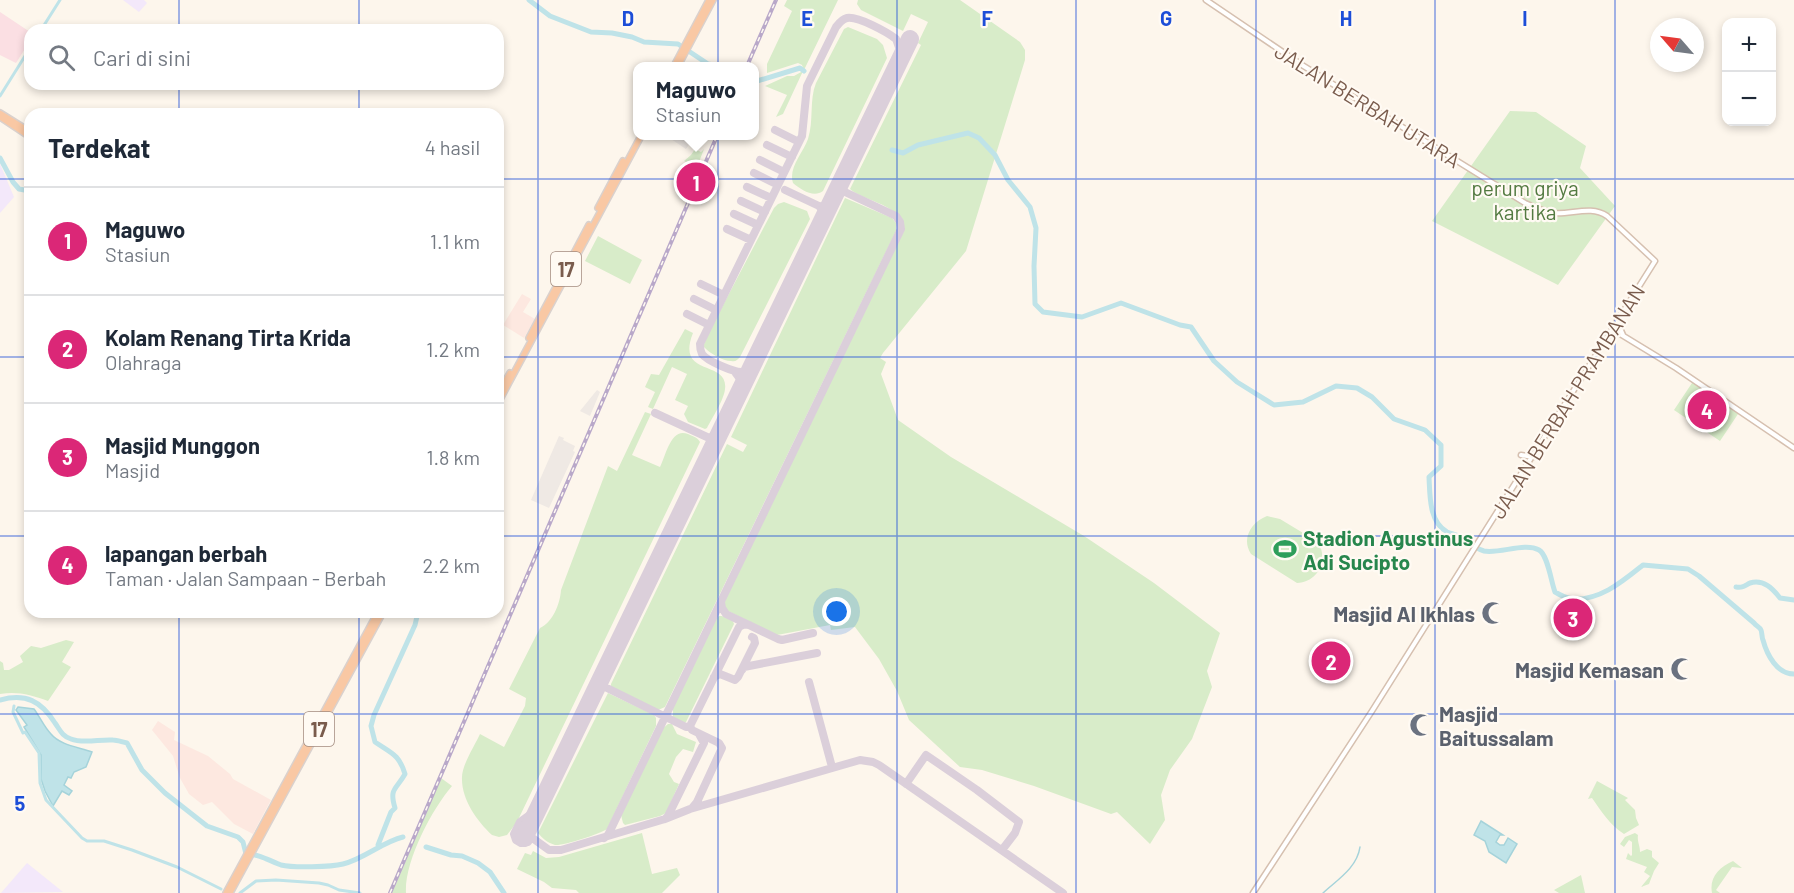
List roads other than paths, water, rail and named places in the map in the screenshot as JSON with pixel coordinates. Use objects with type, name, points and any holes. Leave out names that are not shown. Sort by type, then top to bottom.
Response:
[{"type":"highway","points":[[678,62],[711,0]]},
{"type":"highway","points":[[6,119],[24,132]]},
{"type":"highway","name":"17","points":[[504,384],[636,140]]},
{"type":"highway","name":"17","points":[[504,392],[636,140]]},
{"type":"highway","name":"17","points":[[228,893],[375,618]]},
{"type":"highway","name":"17","points":[[254,844],[380,618]]},
{"type":"main road","name":"JALAN BERBAH UTARA","points":[[1206,0],[1292,58],[1525,203],[1555,213],[1592,210],[1600,212],[1655,261]]},
{"type":"main road","name":"JALAN BERBAH PRAMBANAN","points":[[1253,893],[1372,711],[1655,261]]},
{"type":"main road","points":[[1617,321],[1623,336]]},
{"type":"main road","points":[[1612,329],[1676,368],[1794,448]]},
{"type":"main road","points":[[1521,455],[1533,457]]},
{"type":"water","points":[[18,707],[34,709],[59,741],[92,752],[86,767],[74,772],[71,778],[68,777],[64,785],[72,791],[69,795],[62,791],[53,806],[41,779],[41,755],[24,727],[27,725],[16,710]]},
{"type":"water","points":[[1481,821],[1503,835],[1500,835],[1496,842],[1500,845],[1504,845],[1508,838],[1517,844],[1506,863],[1489,852],[1485,841],[1474,835]]},
{"type":"waterway","points":[[45,24],[60,0]]},
{"type":"waterway","points":[[529,0],[550,16],[591,32],[612,33],[644,42],[678,44],[705,62]]},
{"type":"waterway","points":[[0,96],[24,58]]},
{"type":"waterway","points":[[759,80],[800,68],[804,71]]},
{"type":"waterway","points":[[892,150],[903,153],[918,145],[968,133],[979,138],[995,155],[1008,180],[1030,207],[1036,228],[1035,304],[1043,312],[1082,317],[1121,303],[1191,327],[1214,361],[1237,382],[1274,405],[1303,402],[1336,386],[1357,388],[1372,397],[1394,419],[1425,430],[1441,445],[1441,466],[1429,477],[1430,492],[1434,515],[1441,528],[1447,532],[1484,551],[1527,547],[1539,550],[1547,563],[1555,592],[1572,599],[1592,597],[1610,589],[1643,565],[1688,569],[1760,628],[1765,646],[1774,663],[1783,671],[1794,674]]},
{"type":"waterway","points":[[0,158],[13,182],[19,189],[24,190]]},
{"type":"waterway","points":[[1736,587],[1760,582],[1771,588],[1780,598],[1794,600]]},
{"type":"waterway","points":[[379,847],[391,812],[395,808],[394,789],[405,774],[397,758],[375,742],[371,726],[417,618]]},
{"type":"waterway","points":[[0,700],[25,698],[38,704],[50,715],[61,732],[71,739],[115,740],[127,743],[142,770],[165,793],[207,826],[238,837],[243,842],[246,854],[287,866],[330,866],[351,862],[403,837]]},
{"type":"waterway","points":[[14,706],[13,712],[23,733],[25,732],[39,753],[40,783],[46,800],[82,838],[87,841],[104,841],[132,850],[177,867],[221,889]]},
{"type":"waterway","points":[[426,847],[462,856],[478,863],[490,872],[504,893]]},
{"type":"waterway","points":[[1323,893],[1351,867],[1360,847]]},
{"type":"waterway","points":[[240,893],[256,881],[276,880],[319,883],[339,890],[360,893]]},
{"type":"railway","points":[[749,62],[776,0]]},
{"type":"railway","points":[[390,893],[715,140]]},
{"type":"place","name":"Maguwo","points":[[696,182]]},
{"type":"place","name":"lapangan berbah","points":[[1707,410]]},
{"type":"place","name":"Stadion Agustinus Adi Sucipto","points":[[1285,549]]},
{"type":"place","name":"Masjid Al Ikhlas","points":[[1493,613]]},
{"type":"place","name":"Masjid Munggon","points":[[1573,618]]},
{"type":"place","name":"Kolam Renang Tirta Krida","points":[[1331,661]]},
{"type":"place","name":"Masjid Kemasan","points":[[1682,669]]},
{"type":"place","name":"Masjid Baitussalam","points":[[1421,725]]},
{"type":"park label","name":"perum griya kartika","points":[[1525,199]]}]
